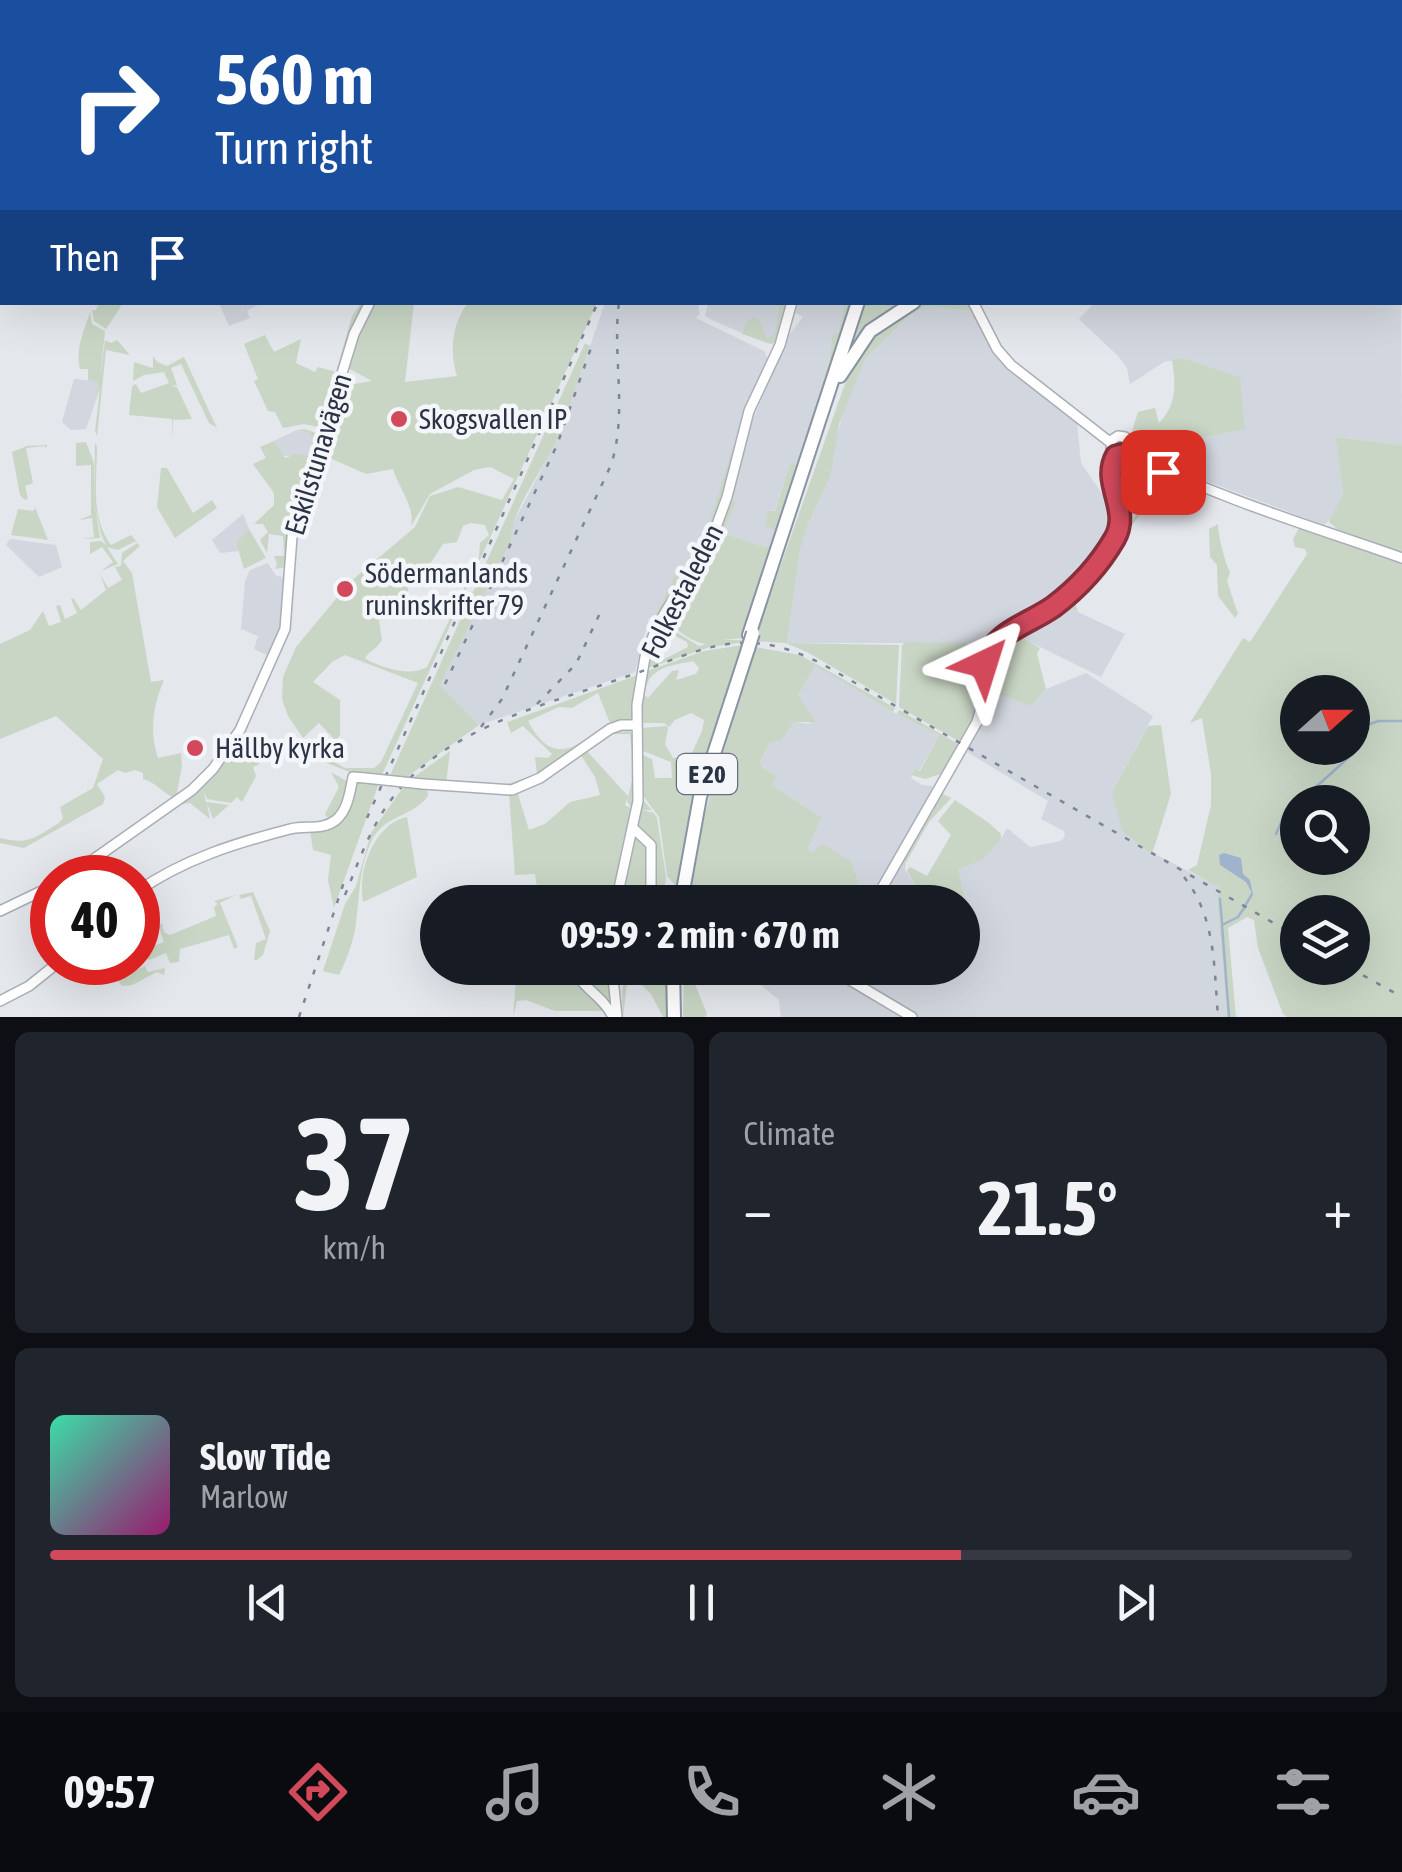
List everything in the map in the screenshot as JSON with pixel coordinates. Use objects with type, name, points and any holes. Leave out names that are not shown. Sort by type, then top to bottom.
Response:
[{"type":"highway","name":"E 20","points":[[748,642],[838,379],[858,305]]},
{"type":"highway","name":"E 20","points":[[683,885],[696,800],[858,305]]},
{"type":"highway","name":"E 20","points":[[838,379],[870,330],[909,305]]},
{"type":"highway","points":[[676,985],[676,1017]]},
{"type":"street","name":"Eskilstunavägen","points":[[100,855],[192,790],[213,769],[240,730],[284,630],[292,537],[354,334],[368,305]]},
{"type":"street","name":"Folkestaleden","points":[[620,885],[639,783],[638,691],[650,642],[710,541],[727,498],[749,412],[778,347],[790,305]]},
{"type":"street","points":[[975,305],[997,348],[1011,365],[1118,446],[1192,483],[1402,558]]},
{"type":"street","points":[[884,885],[977,721],[984,701],[984,664],[989,651],[1003,635],[1068,594],[1114,539],[1121,516],[1111,477],[1118,446]]},
{"type":"street","points":[[160,876],[205,854],[296,828],[328,824],[343,812],[352,776],[512,790],[540,778],[614,728],[637,725]]},
{"type":"street","points":[[633,828],[651,845],[652,885]]},
{"type":"street","points":[[0,911],[30,897]]},
{"type":"street","points":[[0,1001],[30,985]]},
{"type":"street","points":[[586,985],[615,1017]]},
{"type":"street","points":[[613,985],[615,1017]]},
{"type":"street","points":[[855,985],[912,1017]]},
{"type":"shaded area","points":[[220,305],[258,305],[247,311],[250,318],[229,326]]},
{"type":"shaded area","points":[[604,305],[698,305],[700,314],[696,318],[764,351],[768,359],[754,387],[705,536],[683,573],[678,571],[656,616],[649,618],[635,672],[479,725],[440,685],[511,541],[510,530],[558,438]]},
{"type":"shaded area","points":[[708,305],[784,305],[772,344],[705,316]]},
{"type":"shaded area","points":[[796,305],[845,305],[838,334],[832,336],[829,362],[797,466],[790,464],[775,510],[769,511],[775,530],[770,545],[765,547],[723,533],[736,502],[730,502],[750,426],[789,335],[803,317],[794,312]]},
{"type":"shaded area","points":[[1092,305],[1401,305],[1402,445],[1337,437],[1343,494],[1336,514],[1324,525],[1206,481],[1199,438],[1222,432],[1240,377],[1183,358],[1164,362],[1130,384],[1127,368],[1119,357],[1079,319]]},
{"type":"shaded area","points":[[927,306],[972,311],[1008,370],[1077,423],[1081,463],[1109,504],[1107,538],[1073,584],[1022,614],[978,647],[966,643],[787,643],[800,550],[830,478],[833,448],[847,400],[865,359],[910,315]]},
{"type":"shaded area","points":[[74,379],[98,381],[86,429],[71,430],[62,422]]},
{"type":"shaded area","points":[[295,431],[308,432],[313,438],[309,456],[282,456],[274,441]]},
{"type":"shaded area","points":[[243,514],[249,529],[236,542],[239,551],[220,553],[212,540]]},
{"type":"shaded area","points":[[10,539],[56,545],[62,567],[39,577],[6,545]]},
{"type":"shaded area","points":[[268,563],[276,576],[285,577],[281,630],[269,656],[254,649],[258,636],[241,629],[245,581],[250,570]]},
{"type":"shaded area","points":[[1067,607],[1125,634],[1101,677],[1020,637]]},
{"type":"shaded area","points":[[815,664],[939,735],[911,778],[934,790],[903,866],[915,885],[857,885],[806,850],[818,815],[772,785],[777,777],[760,762],[770,742],[794,722],[810,724],[798,695]]},
{"type":"shaded area","points":[[1086,673],[1153,716],[1112,792],[1149,851],[1221,888],[1217,899],[1227,1017],[781,1017],[779,1000],[762,985],[980,985],[980,885],[962,885],[958,869],[1001,839],[1007,828],[1030,847],[1061,841],[1065,836],[1064,831],[1041,819],[1048,801],[967,752],[985,713],[1003,694],[1031,706],[1046,689]]},
{"type":"green space","points":[[98,305],[122,305],[106,329],[94,321],[92,310]]},
{"type":"green space","points":[[360,305],[365,305],[318,427],[304,424],[283,428],[275,412],[268,411],[254,381],[258,379],[244,344],[265,335],[274,352],[301,339],[296,363],[315,372],[318,367],[336,372],[352,316]]},
{"type":"green space","points":[[371,305],[414,305],[405,382],[457,376],[454,338],[458,319],[467,305],[596,305],[381,777],[354,774],[327,763],[332,753],[334,762],[345,768],[374,768],[381,762],[418,683],[345,655],[332,662],[313,682],[340,700],[340,735],[336,741],[319,723],[303,738],[282,699],[283,677],[296,647],[350,582],[415,527],[430,496],[458,487],[502,500],[514,479],[490,467],[474,470],[430,494],[411,526],[409,504],[393,469],[366,474],[323,455],[342,386],[372,381],[346,367]],"holes":[[[471,523],[485,525],[489,535],[480,543],[479,557],[427,667],[398,670],[365,658],[382,640],[379,620],[396,618],[405,604],[410,580],[432,561],[443,544],[457,542],[463,526]]]},
{"type":"green space","points":[[780,305],[786,305],[773,344],[742,334],[747,321],[754,318],[759,320],[767,339],[775,334]]},
{"type":"green space","points":[[845,305],[852,305],[745,638],[722,640],[745,642],[710,647],[648,668],[665,625],[699,646],[706,644],[668,623],[669,616],[707,554],[733,499],[736,502],[723,533],[765,547],[770,545],[775,530],[765,526],[769,511],[775,511],[790,464],[797,465],[829,362],[832,336],[838,333]],"holes":[[[671,634],[687,642],[688,647],[656,663],[653,660],[660,642]]]},
{"type":"green space","points":[[865,305],[906,305],[849,354]]},
{"type":"green space","points":[[918,305],[970,305],[1013,371],[1040,396],[1018,377],[1001,358],[972,311],[927,306],[910,315],[865,359],[839,424],[830,478],[800,550],[787,643],[899,645],[896,704],[807,652],[786,643],[754,641],[853,361],[865,343]]},
{"type":"green space","points":[[90,312],[92,324],[105,331],[100,378],[105,340],[117,340],[130,355],[106,350],[97,436],[100,388],[96,400],[98,382],[88,380],[88,369],[80,369],[79,362]]},
{"type":"green space","points":[[585,343],[590,346],[559,435],[516,516],[511,541],[440,685],[479,725],[404,779],[389,778]]},
{"type":"green space","points":[[153,356],[167,366],[184,357],[217,428],[209,423],[181,364],[171,368],[177,385],[171,386],[177,387],[192,419],[173,420],[172,438],[172,419],[129,415],[132,386],[136,384],[141,393],[169,383],[164,372],[133,381],[134,362],[153,368]]},
{"type":"green space","points":[[1183,358],[1240,377],[1245,429],[1199,438],[1206,481],[1182,472],[1183,476],[1136,453],[1132,431],[1138,412],[1155,408],[1159,423],[1165,416],[1174,394],[1172,360]]},
{"type":"green space","points":[[304,429],[316,433],[286,567],[275,569],[274,556],[284,556],[283,536],[269,534],[267,553],[260,540],[268,532],[263,524],[254,524],[274,505],[274,493],[253,464],[266,458],[260,447],[274,441],[285,458],[296,454],[309,456],[313,438],[308,432],[295,431]]},
{"type":"green space","points":[[1336,437],[1402,445],[1402,554],[1337,529],[1329,522],[1343,494]]},
{"type":"green space","points":[[86,442],[94,463],[94,504],[95,442],[97,447],[96,498],[104,534],[111,545],[131,535],[136,541],[118,550],[107,547],[118,564],[101,571],[113,562],[102,547],[90,554],[90,542],[101,541],[106,545],[95,506],[100,538],[81,539],[94,537],[92,518],[79,520],[91,515],[91,465],[76,466],[76,443]]},
{"type":"green space","points":[[47,445],[46,449],[26,448],[33,483],[25,486],[25,500],[20,495],[12,452],[27,446]]},
{"type":"green space","points":[[733,448],[727,491],[708,536],[659,616],[649,617],[656,615],[677,571],[683,573],[705,536]]},
{"type":"green space","points":[[1122,458],[1138,462],[1163,477],[1141,505],[1127,514],[1114,469]]},
{"type":"green space","points":[[161,468],[167,468],[193,513],[212,500],[217,508],[175,538],[157,507]]},
{"type":"green space","points":[[1167,479],[1126,533],[1114,558],[1074,599],[1078,612],[1067,607],[1048,619],[1047,615],[1092,572],[1155,489]]},
{"type":"green space","points":[[35,507],[48,540],[11,535],[18,509],[34,511]]},
{"type":"green space","points":[[1218,524],[1230,572],[1227,581],[1238,614],[1235,618],[1218,596],[1217,565],[1210,557],[1209,529]]},
{"type":"green space","points":[[1299,528],[1402,564],[1402,1017],[1287,1017],[1258,948],[1254,920],[1247,917],[1228,928],[1236,1017],[1227,1017],[1217,899],[1220,888],[1188,870],[1197,865],[1211,805],[1211,774],[1202,718],[1190,723],[1243,638],[1250,642],[1307,554],[1305,549],[1295,547],[1293,539]]},
{"type":"green space","points":[[249,529],[266,558],[244,569],[236,542]]},
{"type":"green space","points":[[137,543],[140,546],[123,561],[132,573],[151,682],[164,680],[154,719],[158,758],[181,753],[176,798],[143,779],[143,773],[118,770],[97,784],[105,797],[103,804],[24,848],[0,843],[0,838],[31,839],[59,823],[63,818],[60,807],[93,788],[103,759],[56,716],[0,739],[0,644],[30,630],[43,611],[49,626],[61,622],[56,606],[60,605],[65,619],[77,613],[71,599],[81,610],[106,590],[100,574],[108,588],[122,580],[115,567],[121,566],[122,553]]},
{"type":"green space","points":[[1042,618],[1045,621],[1021,637],[1040,648],[1037,654],[1046,689],[1031,706],[1002,695],[982,720],[996,650]]},
{"type":"green space","points":[[966,643],[984,651],[978,710],[962,743],[899,707],[902,645]]},
{"type":"green space","points":[[743,645],[697,788],[678,885],[667,876],[659,817],[642,794],[643,755],[652,759],[655,778],[672,778],[671,762],[643,751],[642,728],[666,726],[665,744],[673,758],[690,757],[704,720],[691,713],[669,727],[664,723],[642,723],[643,689],[647,671],[704,651]],"holes":[[[693,661],[699,668],[696,674],[676,680],[679,670],[672,671],[648,698],[644,695],[650,679],[661,669]]]},
{"type":"green space","points":[[755,647],[800,655],[895,708],[893,712],[815,665],[798,695],[816,722],[794,722],[781,740],[770,742],[760,762],[777,777],[772,785],[821,817],[807,850],[812,853],[822,844],[851,861],[857,885],[692,885],[700,835]]},
{"type":"green space","points":[[638,675],[632,720],[537,777],[507,789],[507,784],[537,774],[535,757],[548,758],[552,754],[523,726],[511,733],[507,722]],"holes":[[[598,693],[610,723],[577,745],[556,749],[537,736],[528,721],[559,707],[572,708]]]},
{"type":"green space","points":[[899,710],[960,745],[944,773],[925,779],[912,775],[915,769],[920,771],[939,735],[897,714]]},
{"type":"green space","points":[[1161,725],[1171,794],[1150,852],[1122,831],[1112,792],[1148,726]]},
{"type":"green space","points":[[630,731],[638,769],[629,839],[617,885],[537,885],[535,874],[515,875],[509,794],[517,791],[529,830],[545,824],[570,802],[600,795],[595,777],[580,754],[586,750],[628,796],[625,805],[632,809],[627,801],[634,772],[630,734],[613,734],[588,748],[613,732]]},
{"type":"green space","points":[[237,742],[261,759],[253,767],[256,776],[242,802],[237,797],[231,803],[207,799],[204,792],[206,802],[229,805],[213,819],[207,803],[210,819],[190,803],[179,804],[203,783],[204,786]]},
{"type":"green space","points":[[450,751],[446,784],[410,780]]},
{"type":"green space","points":[[331,772],[348,782],[340,808],[328,819],[325,814],[339,787]]},
{"type":"green space","points":[[353,783],[379,783],[334,908],[328,880],[331,855],[313,850],[310,831],[338,821]]},
{"type":"green space","points":[[404,786],[427,788],[428,796],[385,825],[373,838],[363,869],[347,956],[339,975],[323,971],[345,904],[356,886],[371,833]]},
{"type":"green space","points":[[943,794],[951,798],[929,822],[905,869],[901,861]]},
{"type":"green space","points":[[641,798],[652,810],[643,810],[657,818],[665,885],[654,885],[654,850],[637,826]]},
{"type":"green space","points":[[955,800],[1001,834],[982,860],[958,869],[962,885],[915,885],[907,871],[910,867],[927,876],[951,835],[938,821]]},
{"type":"green space","points":[[407,817],[417,877],[363,902],[363,877],[370,850],[385,829]]},
{"type":"green space","points":[[636,833],[648,844],[653,885],[622,885]]},
{"type":"green space","points":[[253,892],[270,931],[263,955],[257,960],[256,943],[266,939],[251,896],[241,899],[239,895]]},
{"type":"green space","points":[[236,895],[220,903],[238,947],[234,949],[229,935],[180,949],[179,962],[170,963],[166,953],[160,955],[160,944],[164,942],[160,924],[170,935],[216,916],[214,907],[218,904],[214,901]]},
{"type":"green space","points":[[516,985],[586,985],[610,1017],[605,1011],[555,1011],[526,1000],[517,1001],[513,1017]]},
{"type":"green space","points":[[587,985],[610,985],[613,1012]]},
{"type":"green space","points":[[627,985],[623,1017],[622,990]]},
{"type":"green space","points":[[642,985],[672,985],[672,1017],[663,1017]]},
{"type":"green space","points":[[684,985],[695,985],[707,1014],[683,1017]]},
{"type":"water","points":[[1219,855],[1241,858],[1243,874],[1250,880],[1253,895],[1246,882],[1220,865]]},
{"type":"waterway","points":[[1276,834],[1284,816],[1348,758],[1369,724],[1402,721]]},
{"type":"waterway","points":[[1245,906],[1252,894]]},
{"type":"waterway","points":[[1220,899],[1222,923]]},
{"type":"waterway","points":[[1229,1017],[1222,925],[1238,917],[1244,908]]},
{"type":"railway","points":[[367,818],[597,305]]},
{"type":"railway","points":[[481,727],[502,699],[611,465],[619,405],[619,305]]},
{"type":"railway","points":[[445,684],[557,445],[592,345]]},
{"type":"railway","points":[[537,704],[576,664],[601,611]]},
{"type":"railway","points":[[345,895],[389,803],[412,776],[461,740],[517,714],[688,654],[716,646],[754,643],[785,649],[824,665],[1280,927]]},
{"type":"railway","points":[[1184,877],[1208,926],[1218,1017]]},
{"type":"railway","points":[[299,1017],[345,879]]},
{"type":"railway","points":[[1370,979],[1402,997]]},
{"type":"place","name":"Skogsvallen IP","points":[[399,419]]},
{"type":"place","name":"Södermanlands runinskrifter 79","points":[[345,589]]},
{"type":"place","name":"Hällby kyrka","points":[[195,748]]},
{"type":"route","points":[[984,664],[1003,635],[1050,609],[1076,587],[1114,539],[1121,516],[1111,477],[1116,456],[1123,453],[1138,457],[1163,472]]}]
